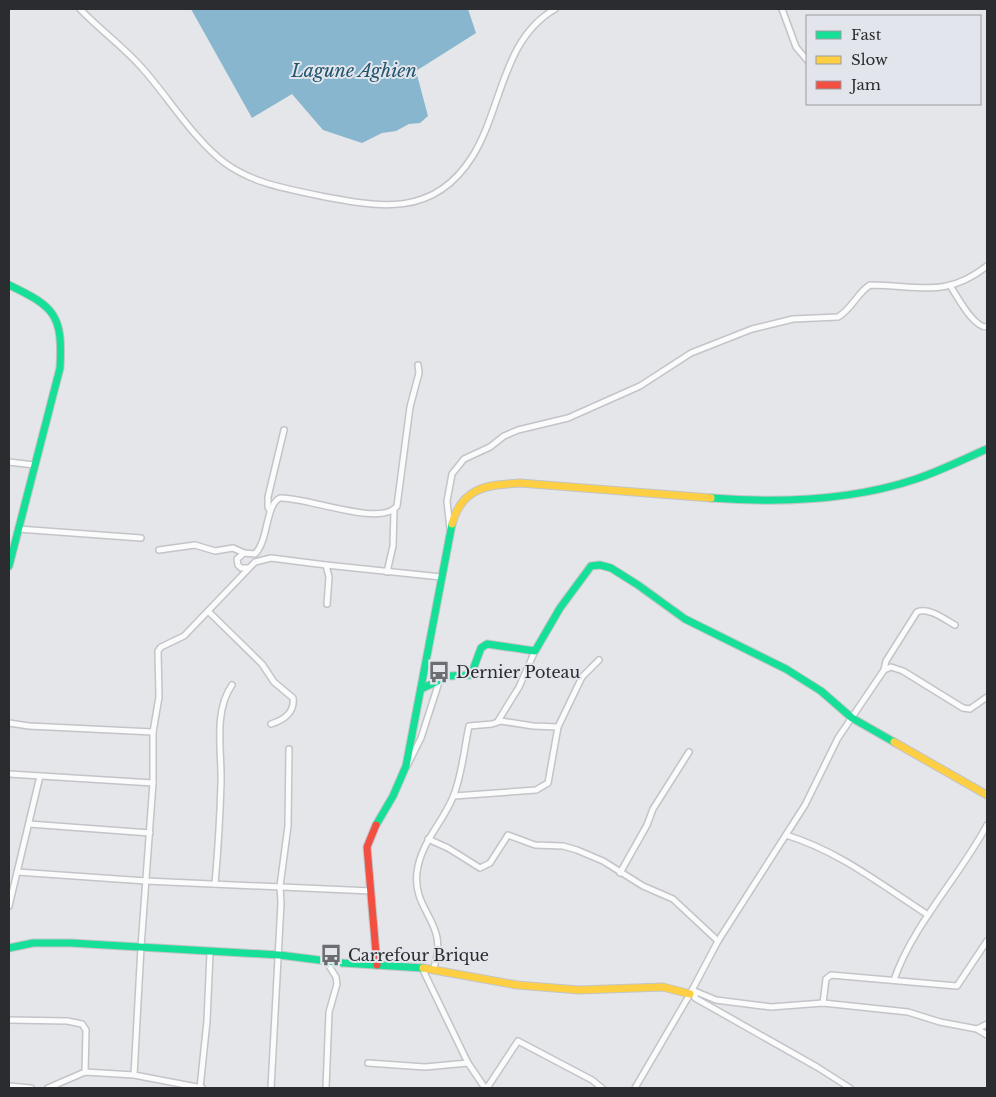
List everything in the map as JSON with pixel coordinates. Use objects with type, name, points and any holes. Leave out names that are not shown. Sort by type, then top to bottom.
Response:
[{"type":"street","points":[[80,9],[141,67],[205,144],[223,162],[242,174],[259,183],[295,191],[370,206],[396,206],[435,193],[461,172],[473,155],[520,43],[533,26],[555,9]]},
{"type":"street","points":[[782,9],[796,46],[806,59]]},
{"type":"street","points":[[450,534],[447,501],[452,474],[464,459],[490,446],[504,436],[518,430],[568,418],[640,386],[691,353],[752,329],[793,319],[838,317],[845,314],[865,288],[870,286],[951,287],[973,277],[987,266]]},
{"type":"street","points":[[9,285],[46,304],[59,323],[62,338],[60,368],[9,566]]},
{"type":"street","points":[[951,287],[976,322],[982,327],[987,327]]},
{"type":"street","points":[[387,572],[393,546],[394,511],[397,506],[410,408],[419,373],[418,365]]},
{"type":"street","points":[[270,511],[268,508],[268,497],[284,430]]},
{"type":"street","points":[[406,766],[450,534],[461,503],[474,491],[495,485],[535,484],[728,499],[828,498],[864,493],[916,479],[987,449]]},
{"type":"street","points":[[9,462],[34,465]]},
{"type":"street","points":[[253,556],[262,546],[270,511],[275,500],[284,498],[313,505],[381,514],[394,511]]},
{"type":"street","points":[[18,529],[141,538]]},
{"type":"street","points":[[159,550],[195,545],[215,551],[233,548],[253,556],[256,562]]},
{"type":"street","points":[[244,553],[237,559],[237,564],[242,568],[248,568]]},
{"type":"street","points":[[134,1075],[140,947],[153,783],[153,732],[159,697],[158,651],[161,647],[184,636],[209,612],[248,568],[256,562],[271,558],[326,566],[441,577]]},
{"type":"street","points":[[433,970],[438,957],[436,929],[420,899],[416,875],[421,852],[454,796],[468,726],[492,724],[498,721],[560,608],[591,566],[600,564],[619,573],[661,600],[684,619],[744,646],[805,680],[834,700],[852,718],[987,795]]},
{"type":"street","points":[[326,566],[329,577],[327,604]]},
{"type":"street","points":[[635,1088],[693,992],[718,941],[805,805],[838,738],[884,670],[886,661],[917,612],[922,609],[928,611],[955,625]]},
{"type":"street","points":[[209,612],[262,664],[274,682],[293,698],[290,712],[279,721],[271,724]]},
{"type":"street","points":[[421,688],[448,676],[471,675],[481,648],[487,644],[535,651]]},
{"type":"street","points":[[454,796],[542,788],[548,783],[558,727],[582,677],[599,660]]},
{"type":"street","points":[[884,670],[891,668],[903,671],[963,708],[970,709],[980,704],[987,697]]},
{"type":"street","points":[[377,965],[367,847],[371,833],[393,796],[421,738],[440,679]]},
{"type":"street","points":[[215,884],[221,781],[221,716],[227,692],[232,685]]},
{"type":"street","points":[[498,721],[558,727]]},
{"type":"street","points":[[9,723],[29,726],[153,732]]},
{"type":"street","points":[[271,1088],[279,955],[280,886],[288,826],[289,749]]},
{"type":"street","points":[[620,873],[647,825],[653,809],[689,752]]},
{"type":"street","points":[[9,774],[153,783]]},
{"type":"street","points":[[9,906],[40,776]]},
{"type":"street","points":[[29,824],[150,832]]},
{"type":"street","points":[[894,980],[928,915],[976,845],[987,825]]},
{"type":"street","points":[[428,839],[448,848],[480,868],[490,864],[508,835],[536,845],[563,846],[577,850],[604,861],[620,873],[673,899],[718,941]]},
{"type":"street","points":[[786,835],[811,843],[854,866],[928,915]]},
{"type":"street","points":[[17,872],[146,881],[371,891]]},
{"type":"street","points":[[823,1003],[826,979],[831,975],[956,986],[987,941]]},
{"type":"street","points":[[9,948],[33,942],[140,947],[210,953],[279,955],[326,961],[422,968],[517,985],[578,990],[662,987],[693,992],[716,1000],[771,1008],[823,1003],[908,1012],[940,1022],[977,1029],[987,1035]]},
{"type":"street","points":[[48,1088],[85,1072],[134,1075],[201,1088],[208,1021],[210,953]]},
{"type":"street","points":[[326,961],[336,977],[337,984],[329,1012],[326,1088]]},
{"type":"street","points":[[422,968],[468,1063],[486,1088],[518,1041],[592,1080],[602,1088]]},
{"type":"street","points":[[693,992],[695,998],[817,1067],[850,1088]]},
{"type":"street","points":[[9,1020],[67,1021],[82,1024],[86,1030],[85,1072]]},
{"type":"street","points":[[977,1029],[987,1024]]},
{"type":"street","points":[[368,1063],[425,1067],[468,1063]]},
{"type":"street","points":[[9,1086],[31,1088]]},
{"type":"water","name":"Lagune Aghien","points":[[191,9],[468,9],[476,33],[416,71],[428,116],[420,123],[409,124],[396,131],[382,133],[362,143],[323,130],[292,94],[252,118]]},
{"type":"traffic: fast","points":[[9,285],[37,300],[53,315],[60,336],[61,350],[60,368],[9,566]]},
{"type":"traffic: fast","points":[[711,498],[736,500],[814,499],[866,492],[925,476],[987,449]]},
{"type":"traffic: fast","points":[[376,825],[393,796],[406,766],[452,524]]},
{"type":"traffic: fast","points":[[421,689],[448,676],[471,675],[481,648],[487,644],[535,651],[560,608],[591,566],[600,565],[611,568],[638,585],[685,619],[786,669],[821,691],[852,718],[894,742]]},
{"type":"traffic: fast","points":[[9,948],[33,943],[71,943],[279,955],[343,963],[423,968]]},
{"type":"traffic: slow","points":[[452,524],[456,512],[469,495],[477,490],[497,485],[520,483],[711,498]]},
{"type":"traffic: slow","points":[[894,742],[987,795]]},
{"type":"traffic: slow","points":[[423,968],[517,985],[579,990],[663,987],[690,994]]},
{"type":"traffic: jam","points":[[376,825],[367,847],[377,965]]},
{"type":"place","name":"Dernier Poteau","points":[[439,672]]},
{"type":"place","name":"Carrefour Brique","points":[[331,955]]}]
